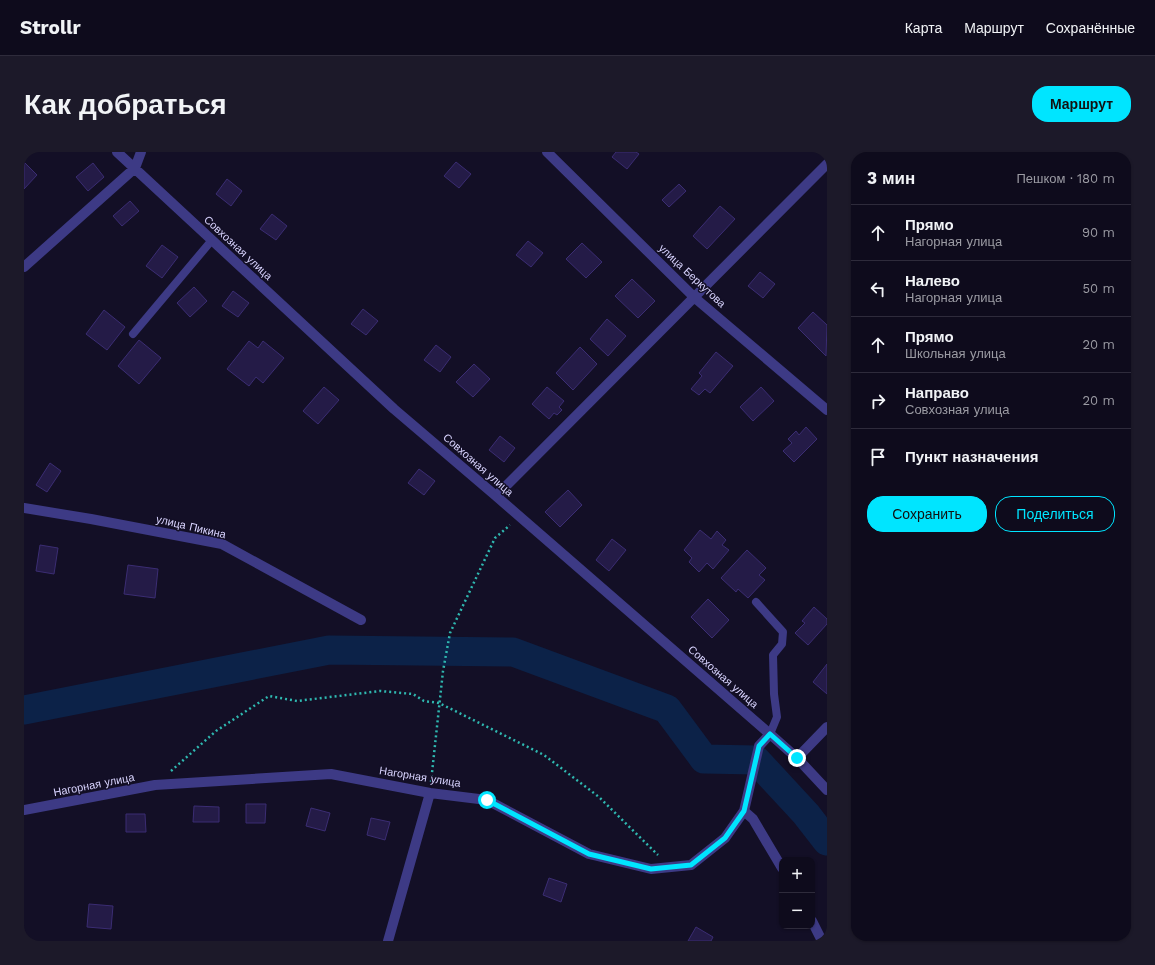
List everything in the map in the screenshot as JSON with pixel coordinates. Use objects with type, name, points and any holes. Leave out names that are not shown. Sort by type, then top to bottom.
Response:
[{"type":"street","name":"Совхозная улица","points":[[118,152],[394,409],[770,734],[797,758],[827,790]]},
{"type":"street","points":[[24,267],[135,168],[141,152]]},
{"type":"street","name":"улица Беркутова","points":[[547,152],[694,298],[827,410]]},
{"type":"street","points":[[496,496],[827,164]]},
{"type":"street","name":"улица Пикина","points":[[24,508],[222,544],[361,620]]},
{"type":"street","points":[[797,758],[827,727]]},
{"type":"street","name":"Нагорная улица","points":[[24,810],[155,785],[331,774],[430,793],[487,800],[589,854],[651,869],[691,865],[725,838],[744,811],[759,746],[770,734]]},
{"type":"street","points":[[388,941],[430,793]]},
{"type":"street","points":[[744,811],[753,819],[779,863]]},
{"type":"street","points":[[815,927],[822,941]]},
{"type":"lane","points":[[133,334],[212,240]]},
{"type":"lane","points":[[756,602],[783,632],[782,644],[773,654],[774,694],[777,716],[770,734]]},
{"type":"path","points":[[430,793],[443,671],[450,633],[496,538],[519,516]]},
{"type":"path","points":[[155,785],[216,731],[269,696],[297,701],[380,691],[413,694],[424,701],[439,703],[544,755],[599,797],[659,856]]},
{"type":"building","points":[[616,152],[636,152],[639,154],[627,169],[612,157]]},
{"type":"building","points":[[24,162],[37,175],[24,189]]},
{"type":"building","points":[[456,162],[471,174],[459,188],[444,176]]},
{"type":"building","points":[[93,163],[104,177],[88,191],[76,177]]},
{"type":"building","points":[[227,179],[242,191],[231,206],[216,194]]},
{"type":"building","points":[[679,184],[686,191],[669,207],[662,200]]},
{"type":"building","points":[[130,201],[139,211],[122,226],[113,216]]},
{"type":"building","points":[[720,206],[735,219],[707,249],[693,236]]},
{"type":"building","points":[[272,214],[287,226],[276,240],[260,229]]},
{"type":"building","points":[[528,241],[543,253],[531,267],[516,255]]},
{"type":"building","points":[[582,243],[602,262],[586,278],[566,259]]},
{"type":"building","points":[[162,245],[178,257],[162,278],[146,266]]},
{"type":"building","points":[[760,272],[775,284],[763,298],[748,286]]},
{"type":"building","points":[[632,279],[655,301],[638,318],[615,296]]},
{"type":"building","points":[[194,287],[207,301],[190,317],[177,303]]},
{"type":"building","points":[[233,291],[249,303],[238,317],[222,306]]},
{"type":"building","points":[[363,309],[378,321],[366,335],[351,324]]},
{"type":"building","points":[[104,310],[125,327],[107,350],[86,334]]},
{"type":"building","points":[[813,312],[827,325],[826,356],[798,328]]},
{"type":"building","points":[[607,319],[626,336],[608,356],[590,339]]},
{"type":"building","points":[[139,340],[161,358],[139,384],[118,366]]},
{"type":"building","points":[[249,341],[258,348],[263,341],[284,358],[263,383],[256,377],[249,386],[227,369]]},
{"type":"building","points":[[436,345],[451,357],[440,372],[424,360]]},
{"type":"building","points":[[580,347],[597,364],[573,390],[556,373]]},
{"type":"building","points":[[716,352],[733,366],[710,393],[705,389],[699,395],[691,389],[702,376],[699,373]]},
{"type":"building","points":[[474,364],[490,379],[473,397],[456,382]]},
{"type":"building","points":[[324,387],[339,400],[318,424],[303,411]]},
{"type":"building","points":[[547,387],[564,401],[559,407],[562,410],[557,415],[554,413],[549,419],[532,404]]},
{"type":"building","points":[[761,387],[774,401],[753,421],[740,407]]},
{"type":"building","points":[[806,427],[817,439],[794,462],[783,451],[792,443],[788,439],[796,431],[799,435]]},
{"type":"building","points":[[500,436],[515,448],[504,462],[489,450]]},
{"type":"building","points":[[50,463],[61,471],[47,492],[36,485]]},
{"type":"building","points":[[419,469],[435,481],[424,495],[408,483]]},
{"type":"building","points":[[568,490],[582,505],[560,527],[545,512]]},
{"type":"building","points":[[700,530],[711,539],[717,531],[726,540],[722,545],[729,550],[713,569],[707,563],[699,572],[689,562],[692,558],[684,550]]},
{"type":"building","points":[[612,539],[626,550],[609,571],[596,560]]},
{"type":"building","points":[[40,545],[58,548],[54,574],[36,571]]},
{"type":"building","points":[[747,550],[766,568],[759,575],[765,580],[748,598],[738,589],[736,592],[721,578]]},
{"type":"building","points":[[128,565],[158,569],[155,598],[124,594]]},
{"type":"building","points":[[708,599],[729,620],[712,638],[691,617]]},
{"type":"building","points":[[814,607],[827,619],[827,624],[808,645],[795,633],[805,623],[802,621]]},
{"type":"building","points":[[827,664],[827,694],[813,682]]},
{"type":"building","points":[[246,804],[266,804],[265,823],[246,823]]},
{"type":"building","points":[[194,806],[219,807],[219,822],[193,822]]},
{"type":"building","points":[[311,808],[330,813],[325,831],[306,826]]},
{"type":"building","points":[[126,814],[145,814],[146,832],[126,832]]},
{"type":"building","points":[[371,818],[390,822],[385,840],[367,835]]},
{"type":"building","points":[[549,878],[567,884],[561,902],[543,895]]},
{"type":"building","points":[[89,904],[113,906],[111,929],[87,927]]},
{"type":"building","points":[[696,927],[713,937],[711,941],[688,941]]},
{"type":"waterway","points":[[24,710],[329,650],[513,652],[667,709],[704,759],[756,760],[806,814],[827,841]]},
{"type":"route","points":[[487,800],[589,854],[651,869],[691,865],[725,838],[744,811],[759,746],[770,734],[797,758]]}]
